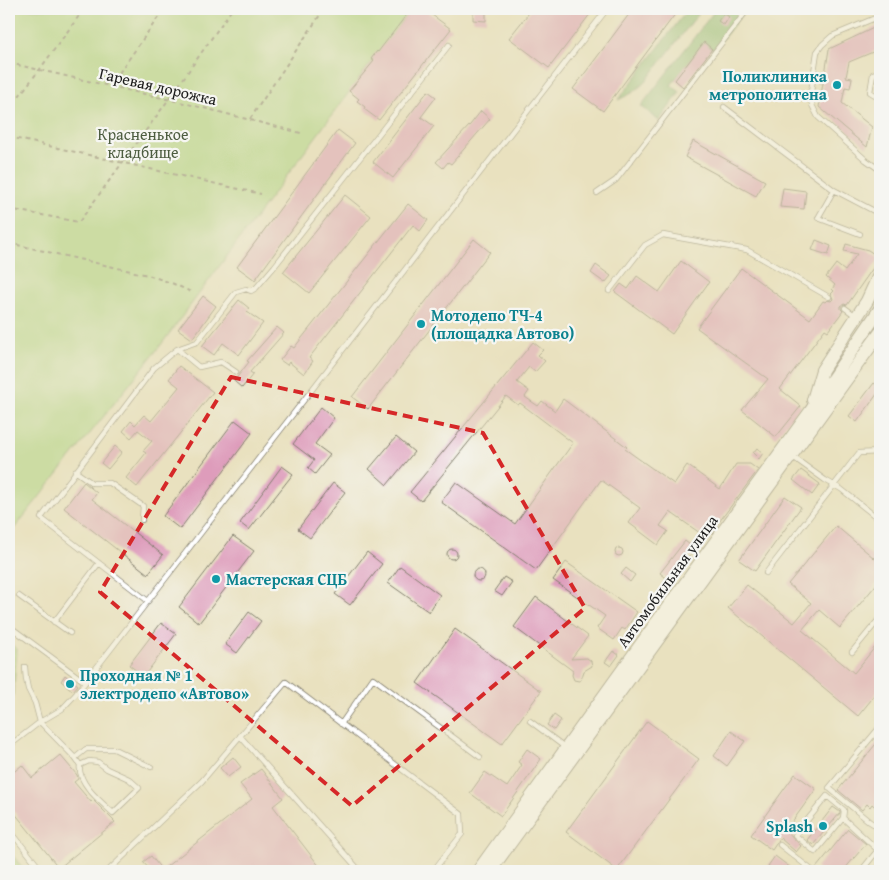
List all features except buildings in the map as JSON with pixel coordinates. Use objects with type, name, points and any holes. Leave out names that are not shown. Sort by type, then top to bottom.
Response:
[{"type":"main road","points":[[810,412],[822,370],[868,301],[880,273]]},
{"type":"main road","name":"Автомобильная улица","points":[[478,871],[810,412],[880,309]]},
{"type":"main road","name":"Автомобильная улица","points":[[490,871],[880,333]]},
{"type":"lane","points":[[9,746],[40,722],[62,709],[85,682],[607,9]]},
{"type":"lane","points":[[598,193],[616,180],[748,9]]},
{"type":"lane","points":[[880,16],[832,36],[822,45],[817,52],[811,92],[812,105],[818,117],[880,170]]},
{"type":"lane","points":[[148,601],[41,518],[154,368],[177,350],[197,342],[236,292],[246,289],[250,291],[256,288],[274,268],[449,45]]},
{"type":"lane","points":[[880,72],[873,74],[870,92],[880,98]]},
{"type":"lane","points":[[724,107],[834,190],[880,216]]},
{"type":"lane","points":[[834,190],[818,218],[860,234]]},
{"type":"lane","points":[[609,291],[645,245],[663,235],[747,250],[829,297]]},
{"type":"lane","points":[[845,308],[858,316]]},
{"type":"lane","points":[[177,350],[199,367],[221,362],[236,372]]},
{"type":"lane","points":[[766,573],[859,453],[880,452]]},
{"type":"lane","points":[[792,456],[880,520]]},
{"type":"lane","points":[[75,471],[92,483],[110,483],[144,506],[142,520]]},
{"type":"lane","points":[[54,622],[99,563]]},
{"type":"lane","points":[[19,596],[70,633]]},
{"type":"lane","points":[[852,652],[880,618]]},
{"type":"lane","points":[[9,626],[85,682]]},
{"type":"lane","points":[[25,667],[28,689],[35,703],[40,722],[75,758],[80,765],[79,770],[89,790],[112,813],[139,788],[129,779],[107,769],[98,762],[89,761],[80,765]]},
{"type":"lane","points":[[341,724],[373,678],[480,757]]},
{"type":"lane","points":[[108,871],[202,781],[286,682],[461,814],[462,834],[433,871]]},
{"type":"lane","points":[[530,721],[567,748]]},
{"type":"lane","points":[[880,727],[829,788],[880,828]]},
{"type":"lane","points":[[240,736],[360,871]]},
{"type":"lane","points":[[75,758],[86,749],[114,749],[151,767]]},
{"type":"lane","points":[[844,818],[815,852],[795,835],[827,796],[844,810],[844,818],[879,851],[860,871]]},
{"type":"lane","points":[[9,829],[42,871]]},
{"type":"lane","points":[[780,845],[813,871]]},
{"type":"path","points":[[9,109],[84,9]]},
{"type":"path","points":[[110,86],[164,9]]},
{"type":"path","points":[[9,209],[79,222],[232,9]]},
{"type":"path","points":[[250,120],[324,9]]},
{"type":"path","points":[[373,9],[390,16]]},
{"type":"path","name":"Гаревая дорожка","points":[[9,63],[169,99],[301,132]]},
{"type":"path","points":[[9,137],[261,194]]},
{"type":"path","points":[[9,243],[148,275],[193,293]]},
{"type":"highlighted area","points":[[231,377],[483,433],[585,608],[352,806],[100,592]]},
{"type":"green space","name":"Красненькое кладбище","points":[[9,9],[411,9],[160,346],[9,535]]},
{"type":"green space","points":[[688,9],[702,9],[646,81],[634,92],[618,100]]},
{"type":"green space","points":[[716,9],[746,9],[715,49],[704,43],[671,85],[680,92],[659,121],[641,106]]},
{"type":"green space","points":[[9,643],[17,649],[13,696],[9,701]]},
{"type":"green space","points":[[9,851],[25,871],[9,869]]},
{"type":"place","name":"Поликлиника метрополитена","points":[[837,85]]},
{"type":"place","name":"Мотодепо ТЧ-4 (площадка Автово)","points":[[421,324]]},
{"type":"place","name":"Мастерская СЦБ","points":[[216,579]]},
{"type":"place","name":"Проходная № 1 электродепо «Автово»","points":[[70,684]]},
{"type":"place","name":"Splash","points":[[823,826]]}]
